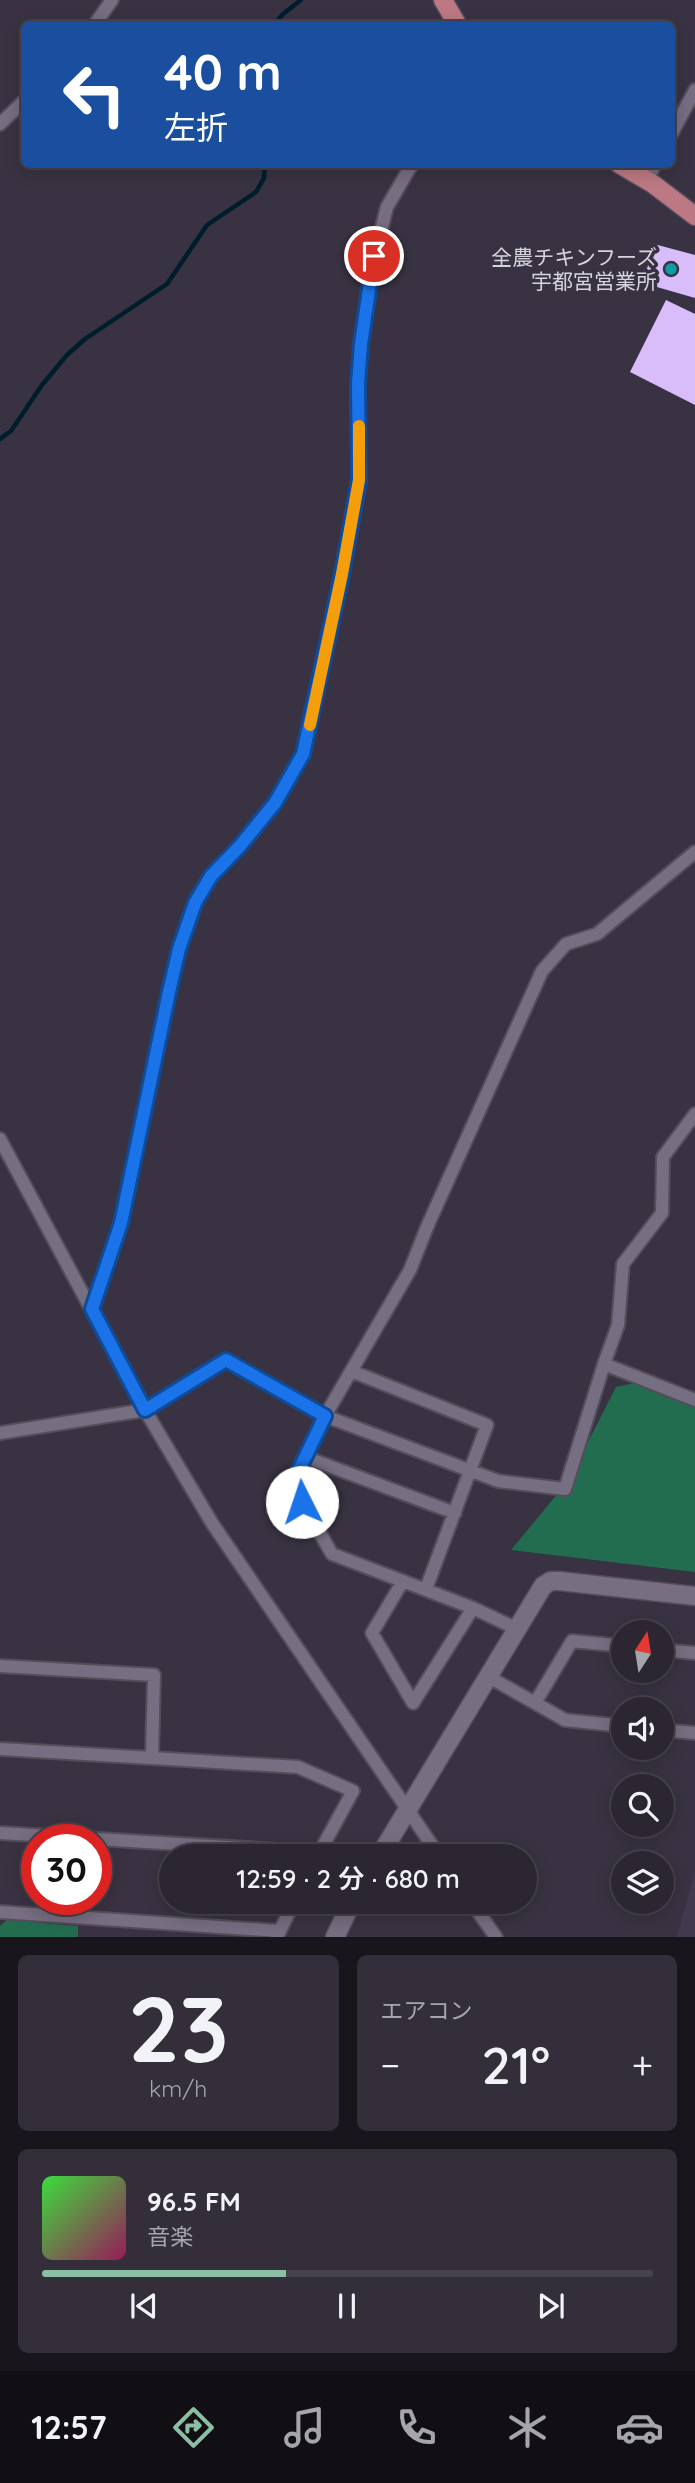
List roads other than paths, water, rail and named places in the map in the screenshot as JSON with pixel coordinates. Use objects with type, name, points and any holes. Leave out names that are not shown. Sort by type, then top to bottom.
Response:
[{"type":"main road","points":[[443,0],[455,21]]},
{"type":"main road","points":[[651,172],[695,216]]},
{"type":"street","points":[[97,21],[112,0]]},
{"type":"street","points":[[675,127],[695,90]]},
{"type":"street","points":[[0,124],[21,104]]},
{"type":"street","points":[[92,1309],[121,1223],[169,992],[179,949],[195,903],[211,876],[275,803],[303,754],[340,588],[359,480],[357,404],[370,274],[387,207],[410,168]]},
{"type":"street","points":[[517,1629],[473,1608],[332,1554],[302,1502],[298,1472],[325,1416],[410,1270],[426,1227],[542,971],[566,944],[597,934],[695,852]]},
{"type":"street","points":[[0,1433],[145,1410],[226,1360],[325,1416],[498,1481],[565,1489],[618,1325],[623,1264],[662,1213],[663,1157],[695,1114]]},
{"type":"street","points":[[0,1139],[145,1410],[212,1523],[431,1844]]},
{"type":"street","points":[[604,1364],[695,1400]]},
{"type":"street","points":[[351,1371],[487,1425],[426,1589]]},
{"type":"street","points":[[305,1457],[455,1513]]},
{"type":"street","points":[[403,1581],[372,1633],[413,1703],[473,1608]]},
{"type":"street","points":[[387,1844],[544,1586],[551,1581],[695,1596]]},
{"type":"street","points":[[534,1703],[572,1641],[611,1645]]},
{"type":"street","points":[[674,1651],[695,1653]]},
{"type":"street","points":[[0,1666],[154,1675],[152,1758]]},
{"type":"street","points":[[489,1677],[565,1720],[611,1725]]},
{"type":"street","points":[[674,1731],[695,1733]]},
{"type":"street","points":[[0,1749],[298,1767],[354,1791],[327,1844]]},
{"type":"street","points":[[0,1833],[160,1844]]},
{"type":"street","points":[[0,1912],[278,1934],[288,1914]]},
{"type":"street","points":[[335,1937],[346,1914]]},
{"type":"street","points":[[480,1914],[496,1937]]},
{"type":"waterway","points":[[277,21],[301,0]]},
{"type":"waterway","points":[[0,439],[11,431],[42,385],[67,355],[85,339],[167,284],[207,225],[256,192],[264,178],[265,168]]},
{"type":"place","name":"全農チキンフーズ 宇都宮営業所","points":[[671,269]]}]
